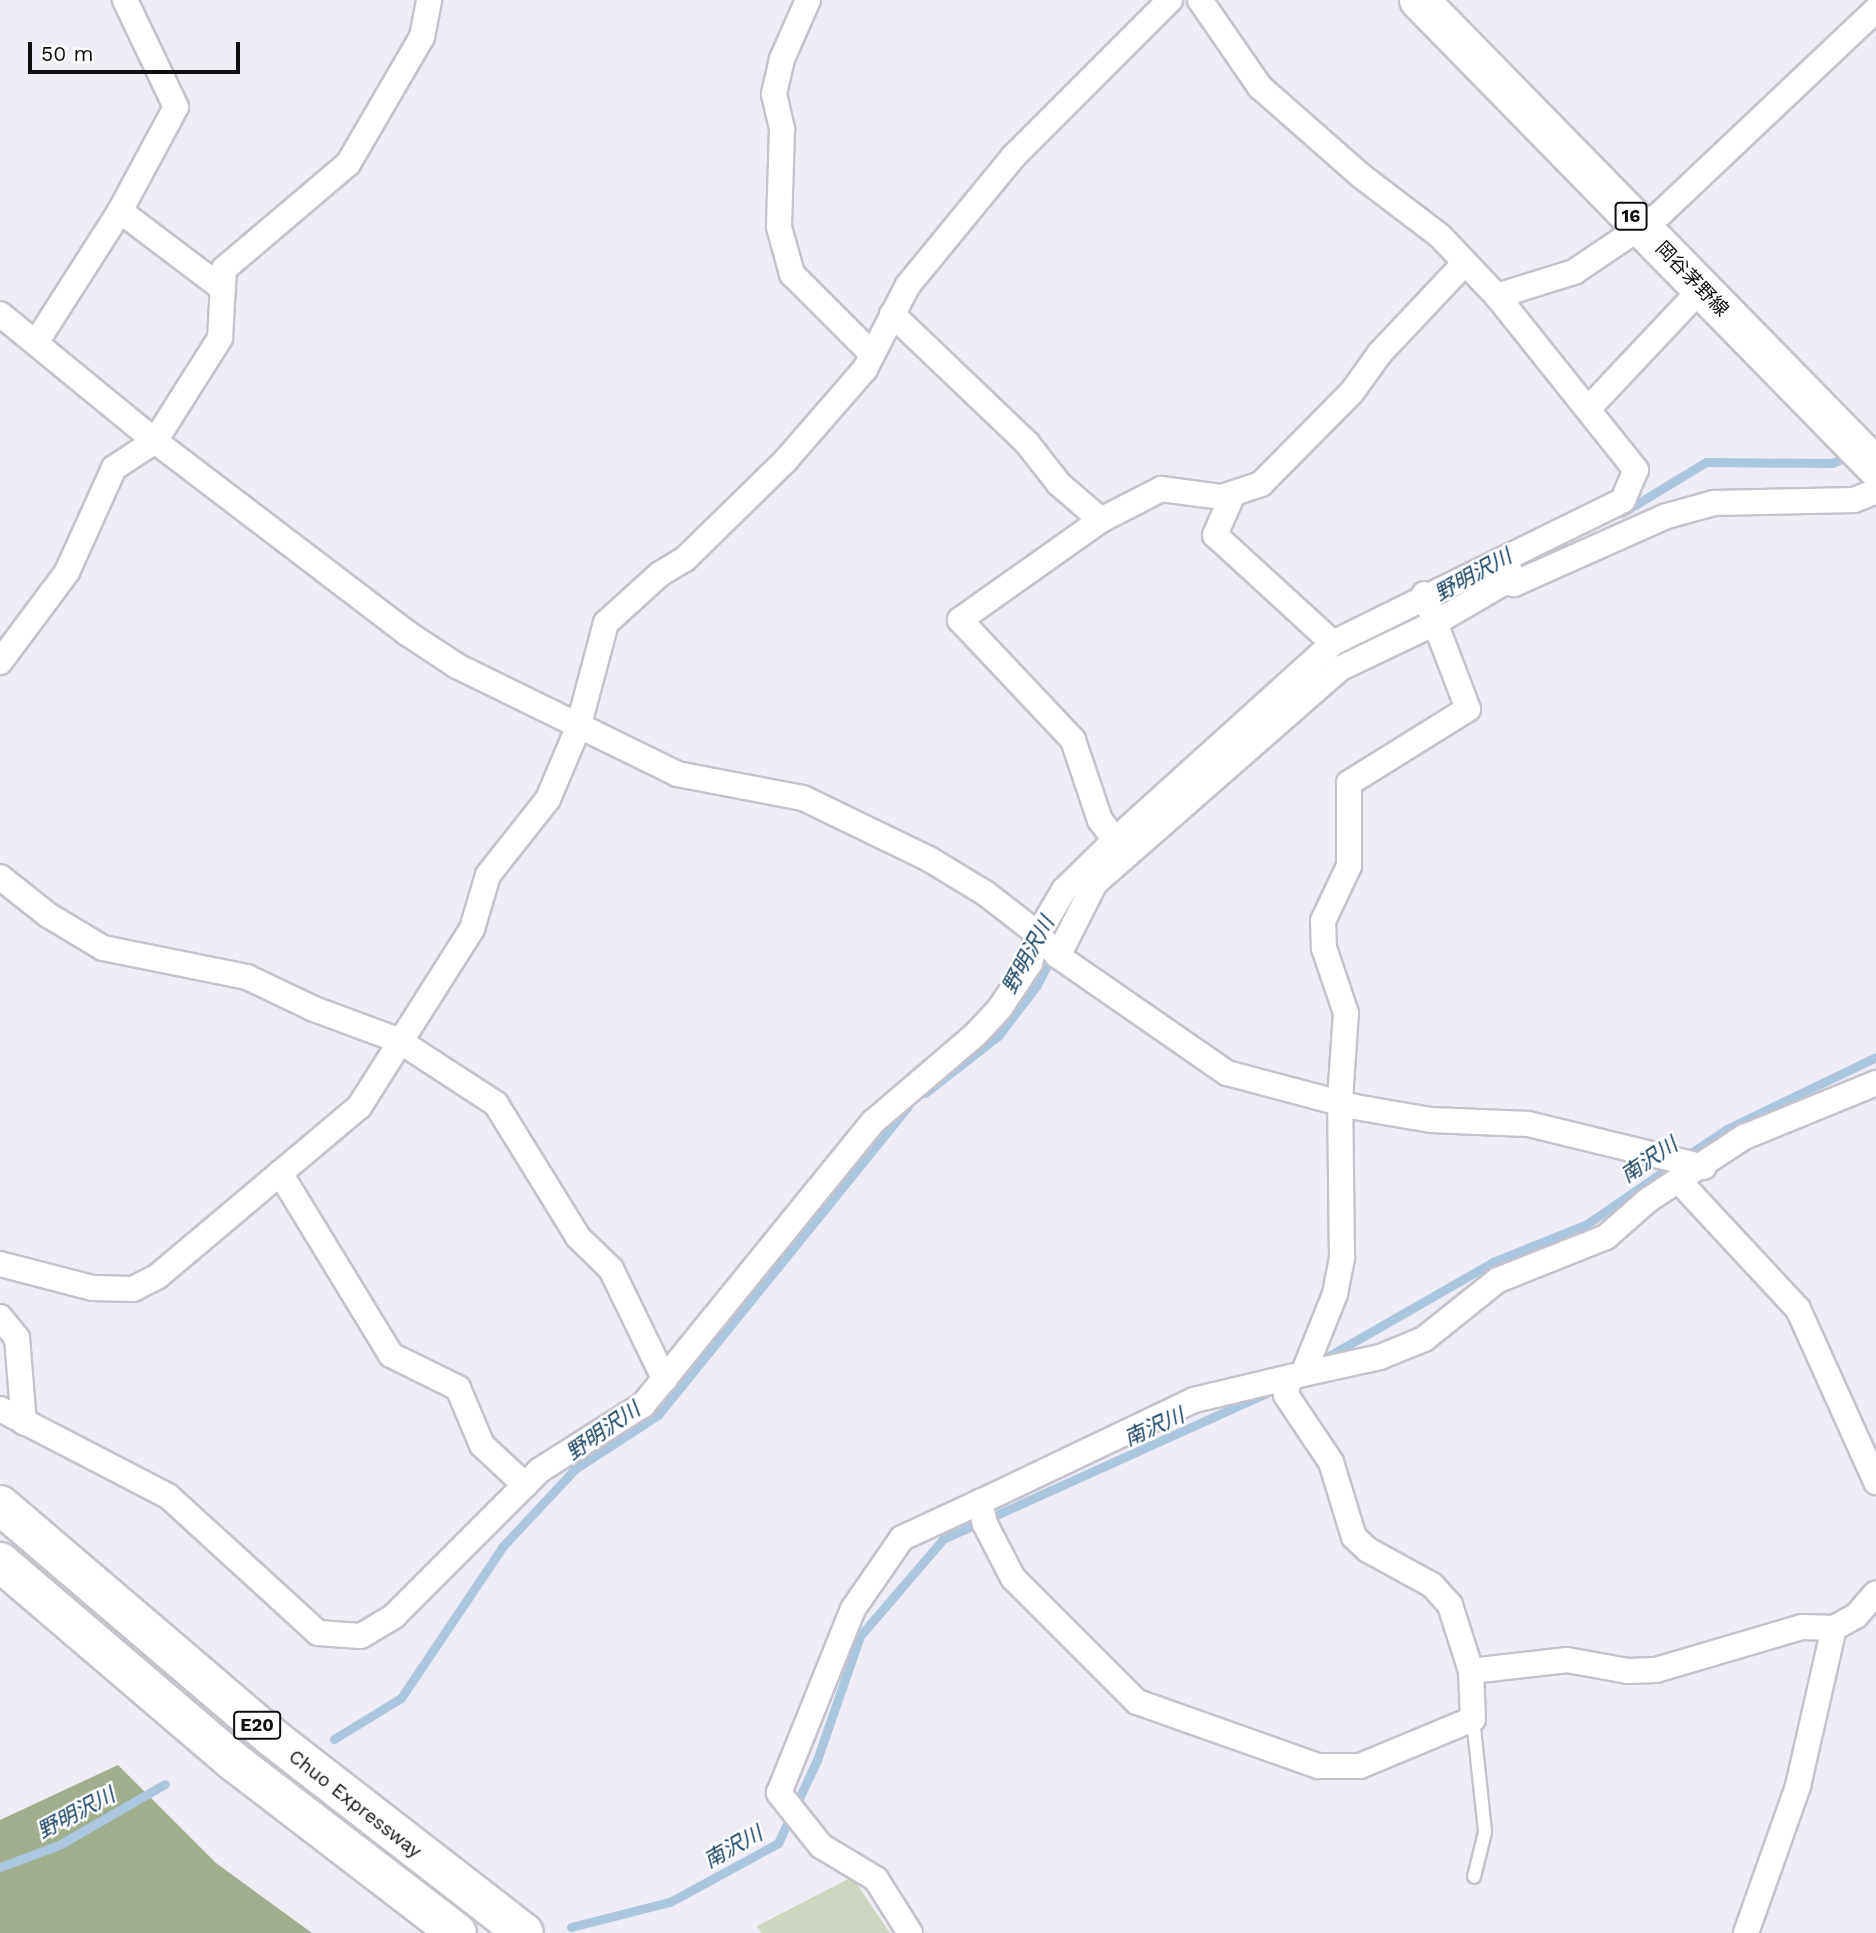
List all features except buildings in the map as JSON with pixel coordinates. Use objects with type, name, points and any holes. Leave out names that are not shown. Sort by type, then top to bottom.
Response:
[{"type":"main road","name":"岡谷茅野線","points":[[1419,0],[1843,433],[1875,474]]},
{"type":"main road","name":"Chuo Expressway","points":[[0,1505],[274,1739],[524,1933]]},
{"type":"main road","name":"E20","points":[[0,1562],[233,1761],[457,1933]]},
{"type":"street","points":[[37,341],[120,211],[176,107],[125,0]]},
{"type":"street","points":[[0,662],[67,572],[114,468],[155,441],[220,338],[224,269],[348,164],[422,37],[429,0]]},
{"type":"street","points":[[808,0],[782,59],[774,94],[782,130],[779,227],[792,274],[871,352]]},
{"type":"street","points":[[0,1264],[93,1288],[133,1289],[158,1276],[359,1107],[398,1040],[472,929],[488,875],[548,799],[578,728],[607,623],[734,515],[865,369],[871,352],[908,285],[1013,158],[1170,0]]},
{"type":"street","points":[[1058,956],[1095,883],[1341,668],[1435,623],[1508,566],[1623,500],[1636,470],[1497,296],[1463,265],[1440,236],[1360,175],[1260,87],[1200,0]]},
{"type":"street","points":[[1497,296],[1574,272],[1639,224],[1660,214],[1876,10]]},
{"type":"street","points":[[120,211],[223,289]]},
{"type":"street","points":[[1115,840],[1100,820],[1073,740],[960,620],[1101,520],[1161,489],[1222,497],[1261,484],[1352,392],[1380,354],[1463,265]]},
{"type":"street","points":[[1589,408],[1701,289]]},
{"type":"street","points":[[0,314],[37,341],[155,441],[407,633],[457,666],[578,728],[677,774],[803,798],[929,859],[985,893],[1038,934],[1058,956],[1227,1073],[1431,1120],[1528,1124],[1704,1167]]},
{"type":"street","points":[[892,314],[1027,443],[1059,484],[1101,520]]},
{"type":"street","points":[[1508,566],[1514,584],[1667,516],[1714,503],[1854,500],[1875,474]]},
{"type":"street","points":[[1233,494],[1215,535],[1333,643]]},
{"type":"street","points":[[0,1409],[168,1496],[318,1633],[361,1636],[394,1616],[540,1470],[643,1405],[873,1122],[976,1034],[1000,1008],[1030,962],[1038,934],[1064,890],[1115,840],[1333,643],[1424,594],[1508,566]]},
{"type":"street","points":[[980,1502],[985,1524],[1013,1578],[1137,1702],[1318,1766],[1360,1766],[1473,1719],[1471,1671],[1450,1605],[1432,1585],[1368,1550],[1354,1537],[1331,1462],[1286,1395],[1335,1294],[1342,1256],[1340,1100],[1346,1013],[1324,948],[1323,921],[1349,866],[1349,783],[1468,709],[1424,594]]},
{"type":"street","points":[[0,877],[48,915],[103,948],[247,977],[314,1009],[398,1040],[496,1104],[578,1237],[611,1269],[665,1380]]},
{"type":"street","points":[[910,1933],[876,1879],[821,1846],[779,1793],[853,1609],[902,1538],[1194,1400],[1380,1357],[1424,1339],[1498,1280],[1606,1237],[1648,1200],[1704,1167],[1744,1138],[1876,1083]]},
{"type":"street","points":[[280,1173],[391,1356],[458,1388],[481,1445],[525,1485]]},
{"type":"street","points":[[1679,1181],[1798,1309],[1876,1482]]},
{"type":"street","points":[[0,1317],[17,1338],[24,1423]]},
{"type":"street","points":[[1471,1671],[1567,1660],[1628,1671],[1656,1670],[1802,1626],[1834,1628],[1856,1616],[1876,1593]]},
{"type":"street","points":[[1746,1933],[1798,1786],[1834,1628]]},
{"type":"lane","points":[[1473,1719],[1485,1832],[1474,1877]]},
{"type":"green space","points":[[118,1765],[216,1863],[312,1933],[0,1933],[0,1820]]},
{"type":"green space","points":[[852,1877],[890,1933],[762,1933],[757,1926]]},
{"type":"waterway","name":"野明沢川","points":[[1622,513],[1706,462],[1832,463],[1851,455]]},
{"type":"waterway","name":"野明沢川","points":[[1518,571],[1560,545]]},
{"type":"waterway","name":"野明沢川","points":[[925,1093],[998,1036],[1037,985],[1053,954]]},
{"type":"waterway","name":"南沢川","points":[[1685,1157],[1727,1129],[1876,1057]]},
{"type":"waterway","name":"野明沢川","points":[[334,1739],[401,1698],[503,1546],[575,1469],[658,1415],[908,1106]]},
{"type":"waterway","name":"南沢川","points":[[1322,1360],[1493,1262],[1587,1224],[1673,1165]]},
{"type":"waterway","name":"南沢川","points":[[571,1927],[670,1902],[778,1843],[817,1760],[860,1636],[943,1539],[1268,1392]]},
{"type":"waterway","name":"野明沢川","points":[[0,1867],[59,1845],[165,1784]]}]
